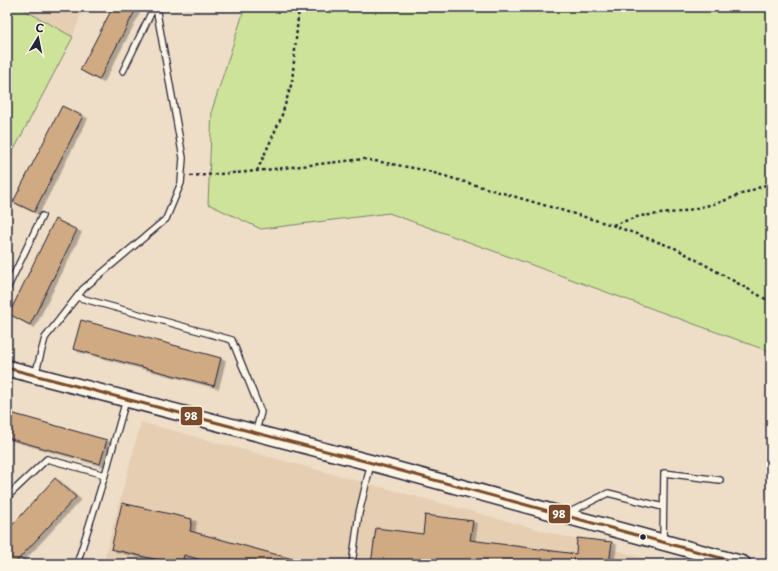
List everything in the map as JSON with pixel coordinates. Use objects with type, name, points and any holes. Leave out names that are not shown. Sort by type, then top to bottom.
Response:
[{"type":"main road","points":[[7,368],[372,463],[743,564]]},
{"type":"lane","points":[[123,71],[155,7]]},
{"type":"lane","points":[[35,375],[45,338],[83,289],[166,219],[181,183],[183,158],[155,7]]},
{"type":"lane","points":[[7,289],[42,216]]},
{"type":"lane","points":[[77,297],[232,340],[260,412],[255,433]]},
{"type":"lane","points":[[77,564],[105,475],[126,399]]},
{"type":"lane","points":[[7,497],[47,459],[105,475]]},
{"type":"lane","points":[[352,564],[359,514],[372,463]]},
{"type":"lane","points":[[663,542],[664,473],[720,480]]},
{"type":"lane","points":[[563,515],[608,493],[663,507]]},
{"type":"path","points":[[256,171],[281,118],[292,82],[299,7]]},
{"type":"path","points":[[181,176],[256,171],[364,158],[424,170],[612,225],[677,249],[771,302]]},
{"type":"path","points":[[612,225],[640,216],[680,212],[718,203],[771,183]]},
{"type":"shaded area","points":[[7,7],[84,7],[73,35],[7,163]]},
{"type":"shaded area","points":[[141,422],[666,564],[103,564]]},
{"type":"green space","points":[[7,7],[19,7],[73,37],[7,163]]},
{"type":"green space","points":[[245,7],[771,7],[771,352],[389,213],[261,229],[208,204],[212,110]]},
{"type":"building","points":[[113,7],[137,7],[99,80],[80,70]]},
{"type":"building","points":[[62,106],[83,116],[34,212],[13,202]]},
{"type":"building","points":[[55,219],[77,230],[30,325],[9,314]]},
{"type":"building","points":[[81,320],[221,358],[214,386],[73,349]]},
{"type":"building","points":[[7,412],[107,440],[100,464],[7,438]]},
{"type":"building","points":[[55,478],[76,497],[14,564],[7,564],[7,531]]},
{"type":"building","points":[[122,503],[192,519],[190,531],[311,564],[215,564],[184,555],[182,564],[175,564],[111,549]]},
{"type":"building","points":[[425,515],[473,521],[470,540],[576,554],[577,538],[612,542],[609,564],[371,564],[376,528],[423,534]]},
{"type":"transit line","name":"98","points":[[7,368],[372,463],[743,564]]}]
